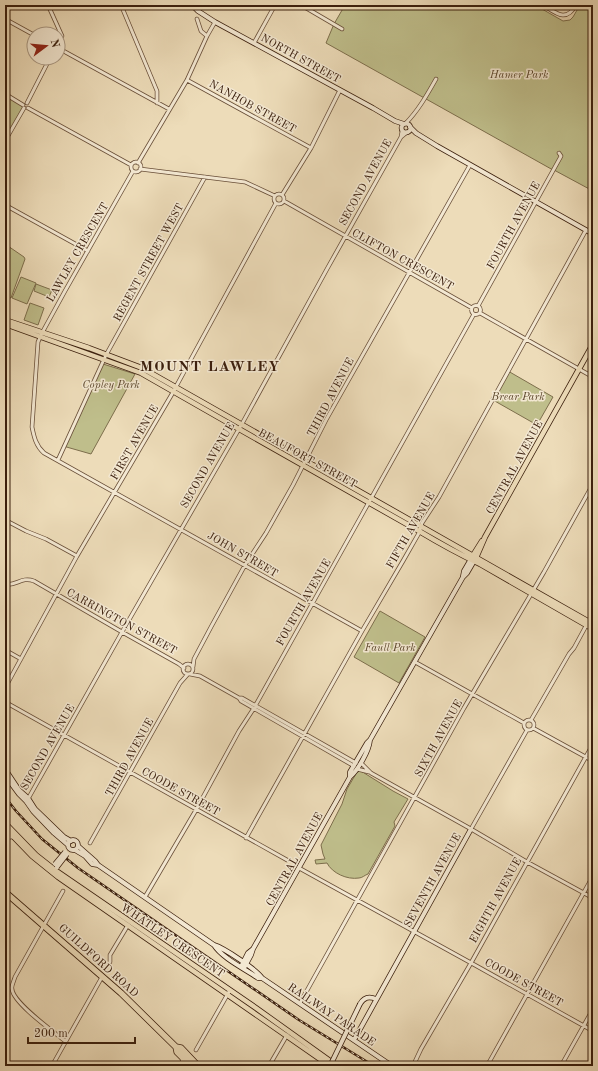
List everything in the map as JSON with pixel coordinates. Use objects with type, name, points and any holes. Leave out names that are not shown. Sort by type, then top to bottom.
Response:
[{"type":"highway","name":"GUILDFORD ROAD","points":[[5,892],[122,993],[176,1047],[181,1048],[187,1061],[198,1066]]},
{"type":"main road","name":"NORTH STREET","points":[[192,5],[198,11],[215,22],[340,90],[593,234]]},
{"type":"main road","name":"BEAUFORT STREET","points":[[5,320],[41,335],[89,348],[105,357],[142,368],[240,427],[370,501],[590,623],[593,629]]},
{"type":"main road","name":"BEAUFORT STREET","points":[[5,324],[33,334],[41,335]]},
{"type":"main road","name":"CENTRAL AVENUE","points":[[243,965],[252,956],[253,949],[350,777],[350,772],[357,765],[367,743],[463,577],[464,571],[473,558],[478,545],[486,537],[593,344]]},
{"type":"main road","name":"RAILWAY PARADE","points":[[5,769],[19,790],[28,800],[33,811],[70,848],[84,856],[92,864],[98,865],[214,945],[220,947],[243,965],[260,974],[262,978],[392,1066]]},
{"type":"main road","name":"RAILWAY PARADE","points":[[5,775],[19,794],[28,800]]},
{"type":"main road","name":"WHATLEY CRESCENT","points":[[5,823],[12,834]]},
{"type":"main road","name":"WHATLEY CRESCENT","points":[[5,828],[53,869],[129,924],[337,1066]]},
{"type":"main road","name":"SEVENTH AVENUE","points":[[354,1040],[471,829]]},
{"type":"main road","points":[[53,869],[70,848]]},
{"type":"main road","points":[[330,1066],[360,1004],[367,997],[376,999]]},
{"type":"main road","name":"WHATLEY CRESCENT","points":[[288,1033],[330,1066]]},
{"type":"main road","points":[[182,1066],[187,1061]]},
{"type":"street","points":[[48,5],[57,26]]},
{"type":"street","points":[[121,5],[157,91],[158,103]]},
{"type":"street","points":[[198,11],[202,5]]},
{"type":"street","points":[[254,43],[275,5]]},
{"type":"street","points":[[301,5],[342,28]]},
{"type":"street","points":[[543,5],[563,16],[569,14],[576,5]]},
{"type":"street","points":[[5,19],[26,31]]},
{"type":"street","points":[[196,19],[201,31],[207,36]]},
{"type":"street","points":[[138,163],[187,80],[215,22]]},
{"type":"street","points":[[66,52],[169,109]]},
{"type":"street","points":[[5,141],[26,106],[46,66]]},
{"type":"street","name":"SECOND AVENUE","points":[[28,800],[122,632],[240,427],[412,117],[436,79]]},
{"type":"street","name":"NANHOB STREET","points":[[187,80],[311,148]]},
{"type":"street","points":[[282,195],[311,148],[340,90]]},
{"type":"street","points":[[5,94],[131,165],[133,171],[137,172],[140,169],[244,182],[275,196],[278,194],[282,195]]},
{"type":"street","name":"FOURTH AVENUE","points":[[478,306],[560,158],[561,156],[559,153]]},
{"type":"street","points":[[131,165],[135,162],[138,163]]},
{"type":"street","points":[[138,163],[140,169]]},
{"type":"street","name":"THIRD AVENUE","points":[[90,843],[183,679],[188,664],[194,659],[245,565],[266,533],[305,464],[326,420],[470,164]]},
{"type":"street","name":"LAWLEY CRESCENT","points":[[115,492],[40,450],[34,439],[32,427],[38,342],[133,171]]},
{"type":"street","name":"REGENT STREET WEST","points":[[58,460],[105,357],[205,177]]},
{"type":"street","points":[[275,196],[274,199],[276,203],[281,203],[284,201],[282,195]]},
{"type":"street","name":"CLIFTON CRESCENT","points":[[284,201],[472,308]]},
{"type":"street","name":"FIRST AVENUE","points":[[5,688],[77,556],[175,389],[276,203]]},
{"type":"street","points":[[5,204],[88,251]]},
{"type":"street","name":"FIFTH AVENUE","points":[[246,838],[439,497],[586,230]]},
{"type":"street","points":[[480,313],[478,306],[474,306],[472,308],[472,312],[474,314],[477,315],[480,313],[593,377]]},
{"type":"street","name":"FOURTH AVENUE","points":[[146,898],[474,314]]},
{"type":"street","points":[[33,334],[38,342]]},
{"type":"street","name":"SIXTH AVENUE","points":[[300,1003],[414,798],[593,484]]},
{"type":"street","name":"JOHN STREET","points":[[115,492],[362,631]]},
{"type":"street","points":[[5,520],[46,539],[77,556]]},
{"type":"street","name":"CARRINGTON STREET","points":[[5,584],[11,585],[25,579],[29,580],[179,664],[186,672],[200,676],[239,698],[242,698],[254,707],[583,894],[593,898]]},
{"type":"street","points":[[524,723],[527,720],[531,720],[590,623],[593,613]]},
{"type":"street","points":[[5,650],[21,659]]},
{"type":"street","name":"THIRD AVENUE","points":[[186,672],[193,671],[194,659]]},
{"type":"street","points":[[415,662],[524,723],[524,727],[527,730],[533,728],[593,761]]},
{"type":"street","name":"CARRINGTON STREET","points":[[179,664],[188,664],[200,676]]},
{"type":"street","name":"COODE STREET","points":[[5,702],[287,860]]},
{"type":"street","points":[[531,720],[534,724],[533,728]]},
{"type":"street","name":"SEVENTH AVENUE","points":[[471,829],[527,730]]},
{"type":"street","name":"EIGHTH AVENUE","points":[[413,1066],[421,1049],[593,744]]},
{"type":"street","name":"CARRINGTON STREET","points":[[357,765],[371,773]]},
{"type":"street","points":[[5,839],[10,837],[12,834]]},
{"type":"street","points":[[5,839],[12,834]]},
{"type":"street","name":"COODE STREET","points":[[299,868],[471,962],[593,1032]]},
{"type":"street","points":[[487,1066],[593,876]]},
{"type":"street","points":[[63,891],[15,977],[12,990],[20,1005],[65,1041]]},
{"type":"street","points":[[110,962],[110,955],[129,924]]},
{"type":"street","points":[[52,1066],[102,976]]},
{"type":"street","points":[[196,1050],[228,992]]},
{"type":"street","points":[[561,1066],[593,1009]]},
{"type":"street","points":[[269,1066],[288,1033]]},
{"type":"green space","name":"Hamer Park","points":[[345,5],[535,5],[563,21],[570,20],[580,5],[593,5],[593,191],[326,43],[334,24]]},
{"type":"green space","points":[[5,94],[25,106],[5,141]]},
{"type":"green space","points":[[5,244],[25,259],[11,298],[6,297],[5,299]]},
{"type":"green space","points":[[21,277],[36,283],[27,304],[12,298]]},
{"type":"green space","points":[[36,284],[52,290],[49,297],[34,291]]},
{"type":"green space","points":[[30,303],[44,308],[38,325],[24,320]]},
{"type":"green space","name":"Copley Park","points":[[103,364],[135,374],[91,454],[63,446]]},
{"type":"green space","name":"Brear Park","points":[[508,371],[553,397],[537,425],[493,400]]},
{"type":"green space","name":"Faull Park","points":[[380,611],[425,637],[399,683],[354,657]]},
{"type":"green space","points":[[361,771],[408,799],[394,822],[395,826],[368,874],[361,878],[350,878],[336,873],[327,863],[316,864],[315,860],[325,859],[321,845],[342,804],[347,789],[357,772]]},
{"type":"railway","points":[[5,797],[42,839],[78,868],[299,1020],[374,1066]]},
{"type":"district","name":"MOUNT LAWLEY","points":[[210,366]]}]
